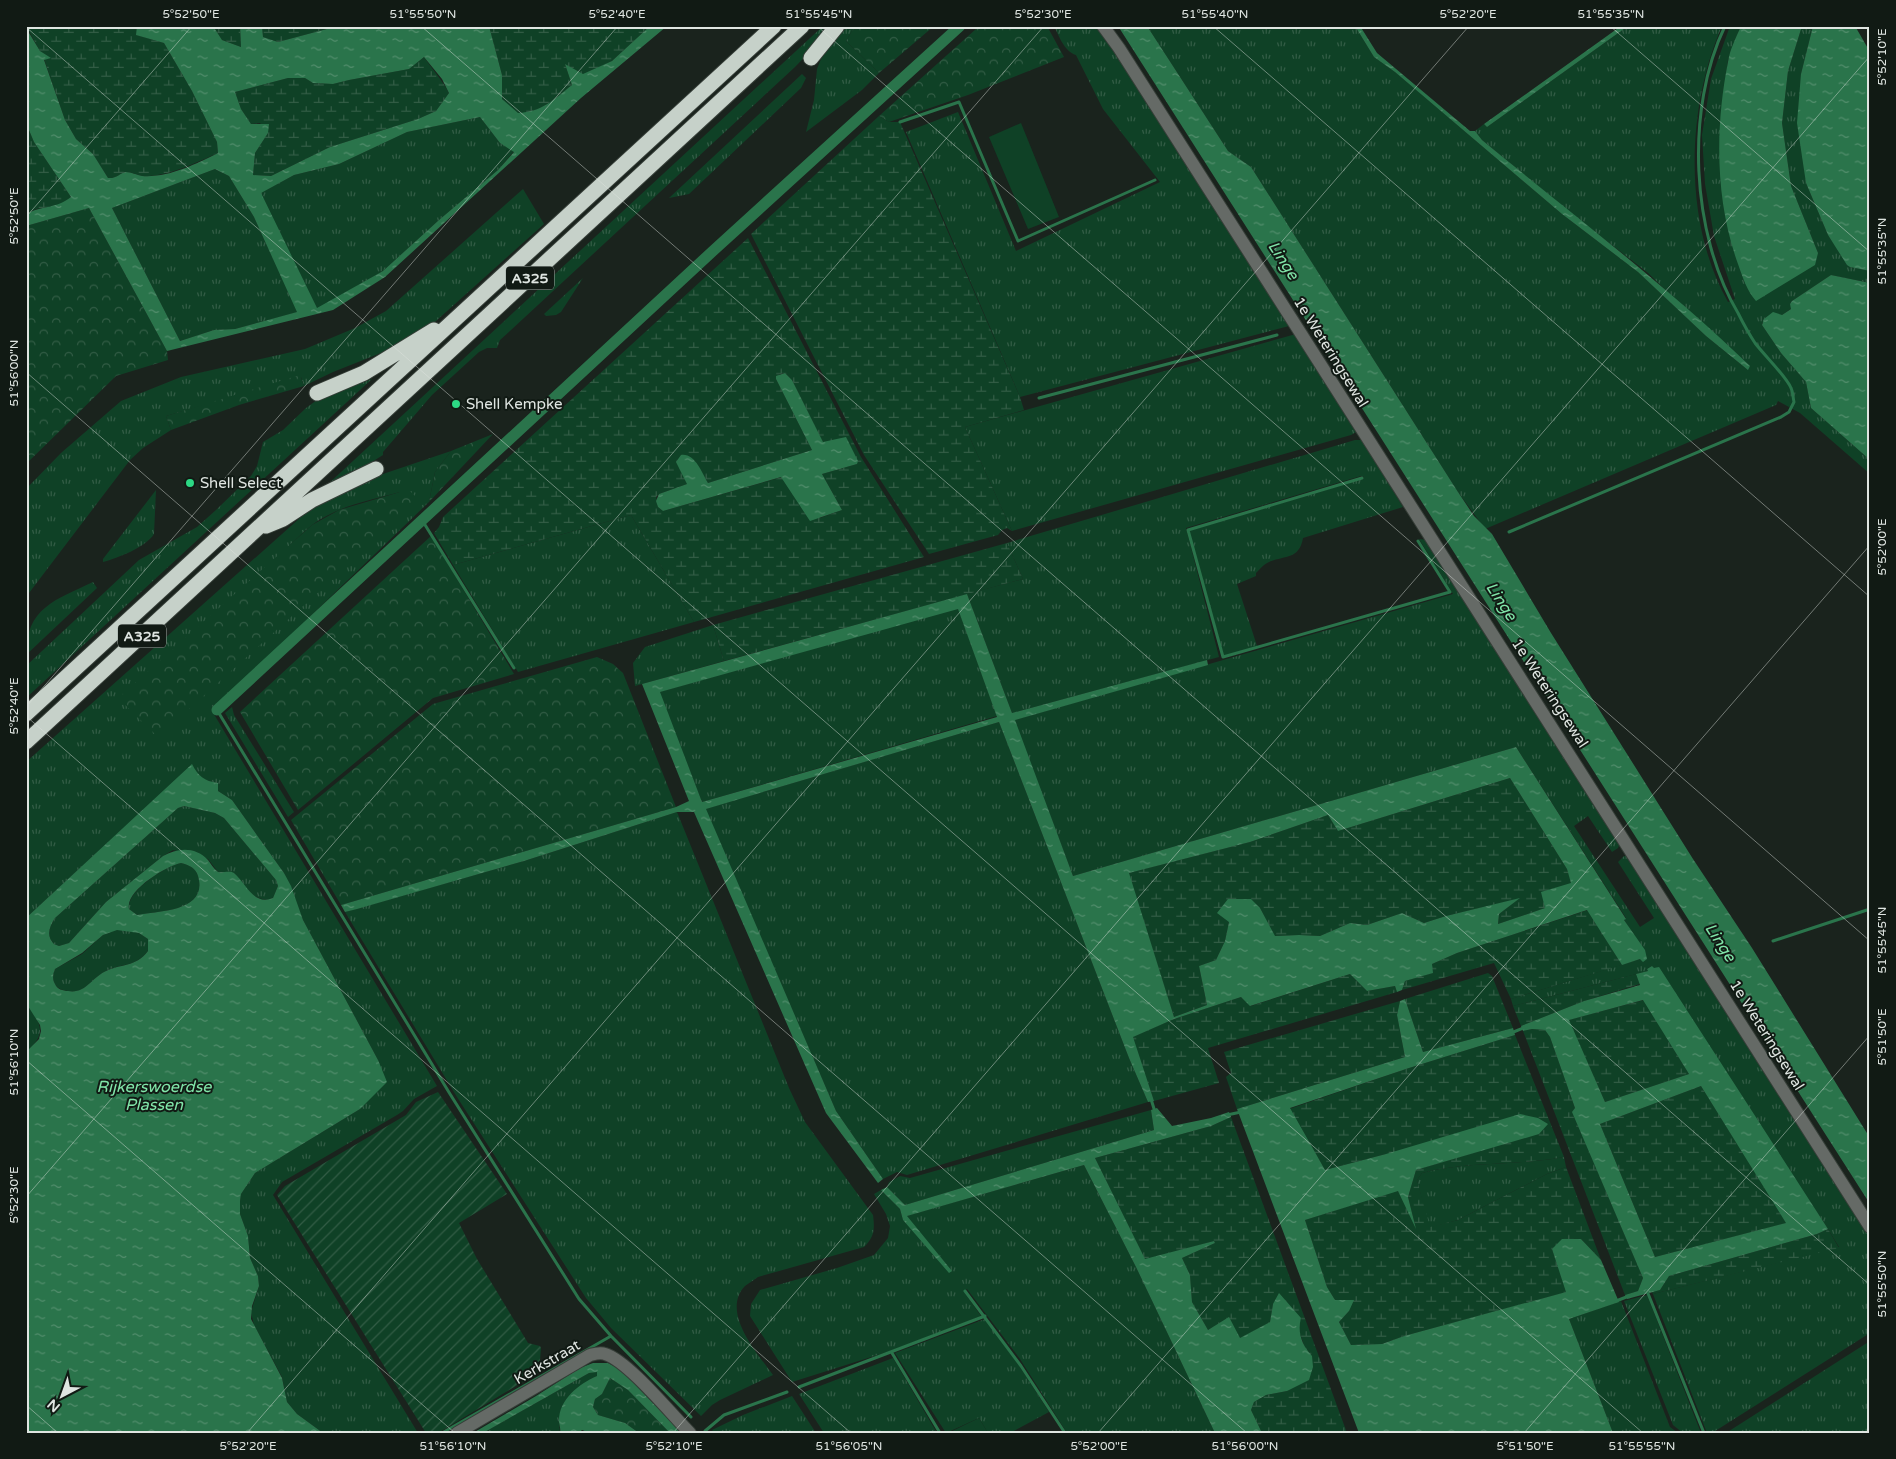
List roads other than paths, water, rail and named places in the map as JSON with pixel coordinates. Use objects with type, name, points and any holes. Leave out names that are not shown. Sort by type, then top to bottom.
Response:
[{"type":"highway","name":"A325","points":[[26,714],[774,26]]},
{"type":"highway","name":"A325","points":[[26,742],[802,26]]},
{"type":"highway","points":[[811,58],[837,26]]},
{"type":"highway","points":[[317,393],[364,374],[463,312]]},
{"type":"highway","points":[[257,529],[283,519],[312,500],[376,469]]},
{"type":"street","name":"1e Weteringsewal","points":[[1103,26],[1124,56],[1870,1227]]},
{"type":"street","name":"Kerkstraat","points":[[457,1433],[590,1355],[603,1353],[634,1374],[690,1433]]},
{"type":"water","points":[[137,26],[213,26],[222,40],[241,47],[240,26],[262,26],[263,37],[278,42],[338,26],[489,26],[502,75],[502,99],[518,113],[541,107],[572,85],[565,64],[583,74],[612,61],[650,26],[667,26],[581,98],[385,277],[333,310],[167,351],[89,208],[26,226],[26,214],[55,205],[71,197],[34,142],[26,123],[26,28],[40,51],[51,58],[44,60],[65,120],[76,139],[93,154],[108,178],[113,178],[126,172],[142,176],[172,173],[218,153],[217,142],[192,91],[164,43],[136,35]],"holes":[[[424,57],[442,79],[449,93],[436,111],[418,119],[330,147],[271,176],[253,175],[255,153],[268,133],[269,124],[251,124],[241,109],[235,92],[288,78],[305,78],[313,83],[333,84],[409,69]],[[480,117],[500,143],[514,152],[498,170],[383,271],[317,308],[261,193],[294,175],[339,164],[407,132]],[[215,169],[229,176],[254,217],[297,312],[235,329],[214,330],[180,341],[112,208]]]},
{"type":"water","name":"Linge","points":[[1118,26],[1147,26],[1228,151],[1251,167],[1458,492],[1474,516],[1492,534],[1551,633],[1693,859],[1752,948],[1870,1138],[1870,1204]]},
{"type":"water","points":[[1355,26],[1360,26],[1377,53],[1470,131],[1475,131],[1482,140],[1685,307],[1750,366],[1748,370],[1706,336],[1638,272],[1562,214],[1395,72],[1374,57]]},
{"type":"water","points":[[1621,26],[1628,26],[1487,127],[1484,124]]},
{"type":"water","points":[[1741,26],[1802,26],[1788,71],[1782,123],[1791,186],[1818,253],[1815,265],[1756,301],[1745,284],[1730,240],[1721,190],[1719,138],[1724,87],[1730,53]]},
{"type":"water","points":[[1813,26],[1855,26],[1870,52],[1870,271],[1847,265],[1828,235],[1806,183],[1797,123],[1801,74]]},
{"type":"water","points":[[1831,275],[1870,283],[1870,460],[1811,408],[1806,382],[1781,353],[1762,325],[1764,319],[1773,312],[1782,315],[1791,309],[1790,304],[1792,301]]},
{"type":"water","points":[[785,373],[792,380],[823,442],[846,437],[858,461],[857,464],[822,474],[842,510],[810,521],[781,477],[663,511],[658,507],[656,501],[659,494],[687,484],[676,462],[681,455],[686,455],[694,460],[708,483],[812,450],[776,379],[776,376]]},
{"type":"water","points":[[967,594],[1012,713],[1207,660],[1208,665],[1015,720],[1073,876],[1516,747],[1626,919],[1624,920],[1645,950],[1647,959],[1643,962],[1640,959],[1622,965],[1587,910],[1457,953],[1432,964],[1433,973],[1405,981],[1402,990],[1397,992],[1395,986],[1367,991],[1350,974],[1250,1006],[1241,997],[1174,1019],[1133,1037],[1154,1101],[1148,1102],[1129,1058],[999,722],[706,809],[836,1111],[883,1179],[878,1183],[826,1113],[694,812],[677,812],[524,861],[357,909],[345,912],[341,905],[676,807],[689,801],[642,684]],"holes":[[[958,609],[997,717],[702,802],[660,692]],[[1510,778],[1567,869],[1571,883],[1541,892],[1545,908],[1498,924],[1499,914],[1520,898],[1424,923],[1402,913],[1367,925],[1350,923],[1320,936],[1275,936],[1260,908],[1251,899],[1228,899],[1217,913],[1229,922],[1225,941],[1216,960],[1199,966],[1207,1005],[1174,1017],[1129,873],[1250,842],[1328,815],[1338,831]]]},
{"type":"water","name":"Rijkerswoerdse Plassen","points":[[192,764],[202,777],[218,783],[218,791],[232,800],[284,873],[291,886],[303,920],[378,1060],[387,1082],[360,1109],[255,1173],[241,1194],[240,1214],[248,1236],[250,1258],[258,1276],[259,1286],[252,1306],[251,1319],[282,1378],[287,1402],[297,1414],[323,1433],[26,1433],[26,1052],[39,1039],[41,1031],[40,1025],[26,1003],[26,918]],"holes":[[[184,806],[215,813],[224,818],[276,880],[278,886],[273,898],[266,900],[255,896],[234,873],[218,872],[203,855],[197,852],[192,850],[174,851],[163,856],[106,902],[69,943],[59,946],[54,944],[50,938],[49,931],[55,918],[178,808]],[[181,863],[187,865],[197,873],[199,887],[196,896],[190,902],[172,910],[137,915],[129,909],[129,902],[140,887],[157,874]],[[117,930],[139,933],[148,939],[148,951],[133,963],[104,972],[79,990],[66,991],[57,987],[53,978],[55,969],[82,953],[103,935]]]},
{"type":"water","points":[[1652,966],[1654,968],[1659,967],[1828,1229],[1817,1234],[1669,1276],[1660,1290],[1627,1299],[1625,1295],[1638,1291],[1643,1278],[1572,1112],[1575,1108],[1550,1037],[1545,1030],[1532,1029],[1523,1031],[1521,1026],[1584,1001],[1640,985],[1636,974],[1648,971],[1647,969]],"holes":[[[1643,1000],[1689,1074],[1605,1102],[1569,1020]],[[1701,1086],[1786,1223],[1655,1257],[1600,1124]]]},
{"type":"water","points":[[1405,999],[1423,1052],[1513,1028],[1515,1035],[1290,1108],[1325,1170],[1520,1114],[1538,1118],[1548,1124],[1539,1134],[1416,1170],[1408,1197],[1416,1229],[1398,1191],[1305,1220],[1327,1287],[1335,1300],[1354,1300],[1349,1311],[1339,1322],[1351,1345],[1382,1344],[1404,1336],[1566,1292],[1552,1249],[1562,1239],[1581,1239],[1601,1260],[1619,1302],[1569,1319],[1613,1433],[1359,1433],[1237,1109],[1405,1057],[1397,1015],[1400,1001]]},
{"type":"water","points":[[1157,1108],[1172,1126],[1211,1118],[1229,1112],[1231,1117],[1211,1126],[1095,1158],[1145,1259],[1214,1241],[1215,1243],[1182,1258],[1190,1275],[1192,1302],[1208,1330],[1229,1317],[1240,1338],[1270,1322],[1273,1304],[1279,1293],[1301,1318],[1301,1338],[1312,1356],[1313,1367],[1309,1380],[1287,1391],[1266,1395],[1254,1402],[1251,1410],[1262,1433],[1215,1433],[1136,1267],[1084,1165],[907,1216],[952,1271],[949,1273],[903,1220],[900,1209],[881,1190],[887,1187],[905,1205],[1154,1130],[1151,1110]]},
{"type":"water","points":[[593,1363],[608,1363],[621,1370],[682,1433],[670,1433],[628,1390],[610,1378],[602,1394],[595,1399],[593,1407],[598,1415],[625,1423],[639,1433],[590,1433],[582,1430],[579,1433],[560,1433],[560,1413],[566,1399],[583,1383],[597,1376],[597,1372],[589,1373],[483,1433],[473,1433],[580,1368]]},
{"type":"waterway","points":[[217,710],[714,250],[960,26]]},
{"type":"waterway","points":[[1509,532],[1781,417],[1789,412],[1794,402],[1792,390],[1788,383],[1755,343],[1722,281],[1711,246],[1703,209],[1699,171],[1699,132],[1704,95],[1712,59],[1725,26]]},
{"type":"waterway","points":[[900,122],[959,102],[1018,241],[1155,180]]},
{"type":"waterway","points":[[1039,398],[1277,335]]},
{"type":"waterway","points":[[1362,478],[1188,530],[1223,657],[1450,592],[1418,541]]},
{"type":"waterway","points":[[422,520],[514,668]]},
{"type":"waterway","points":[[217,710],[450,1094],[579,1299],[611,1336],[691,1417]]},
{"type":"waterway","points":[[1773,941],[1870,909]]},
{"type":"waterway","points":[[1511,1033],[1526,1027]]},
{"type":"waterway","points":[[1151,1099],[1155,1112]]},
{"type":"waterway","points":[[1227,1115],[1241,1112]]},
{"type":"waterway","points":[[965,1291],[1021,1366],[1065,1433]]},
{"type":"waterway","points":[[1647,1291],[1704,1433]]},
{"type":"waterway","points":[[1616,1301],[1629,1296]]},
{"type":"waterway","points":[[799,1387],[985,1316]]},
{"type":"waterway","points":[[442,1433],[611,1336]]},
{"type":"waterway","points":[[892,1353],[940,1433]]},
{"type":"waterway","points":[[707,1433],[705,1431],[724,1415],[787,1392]]},
{"type":"place","name":"Shell Kempke","points":[[456,404]]},
{"type":"place","name":"Shell Select","points":[[190,483]]}]
